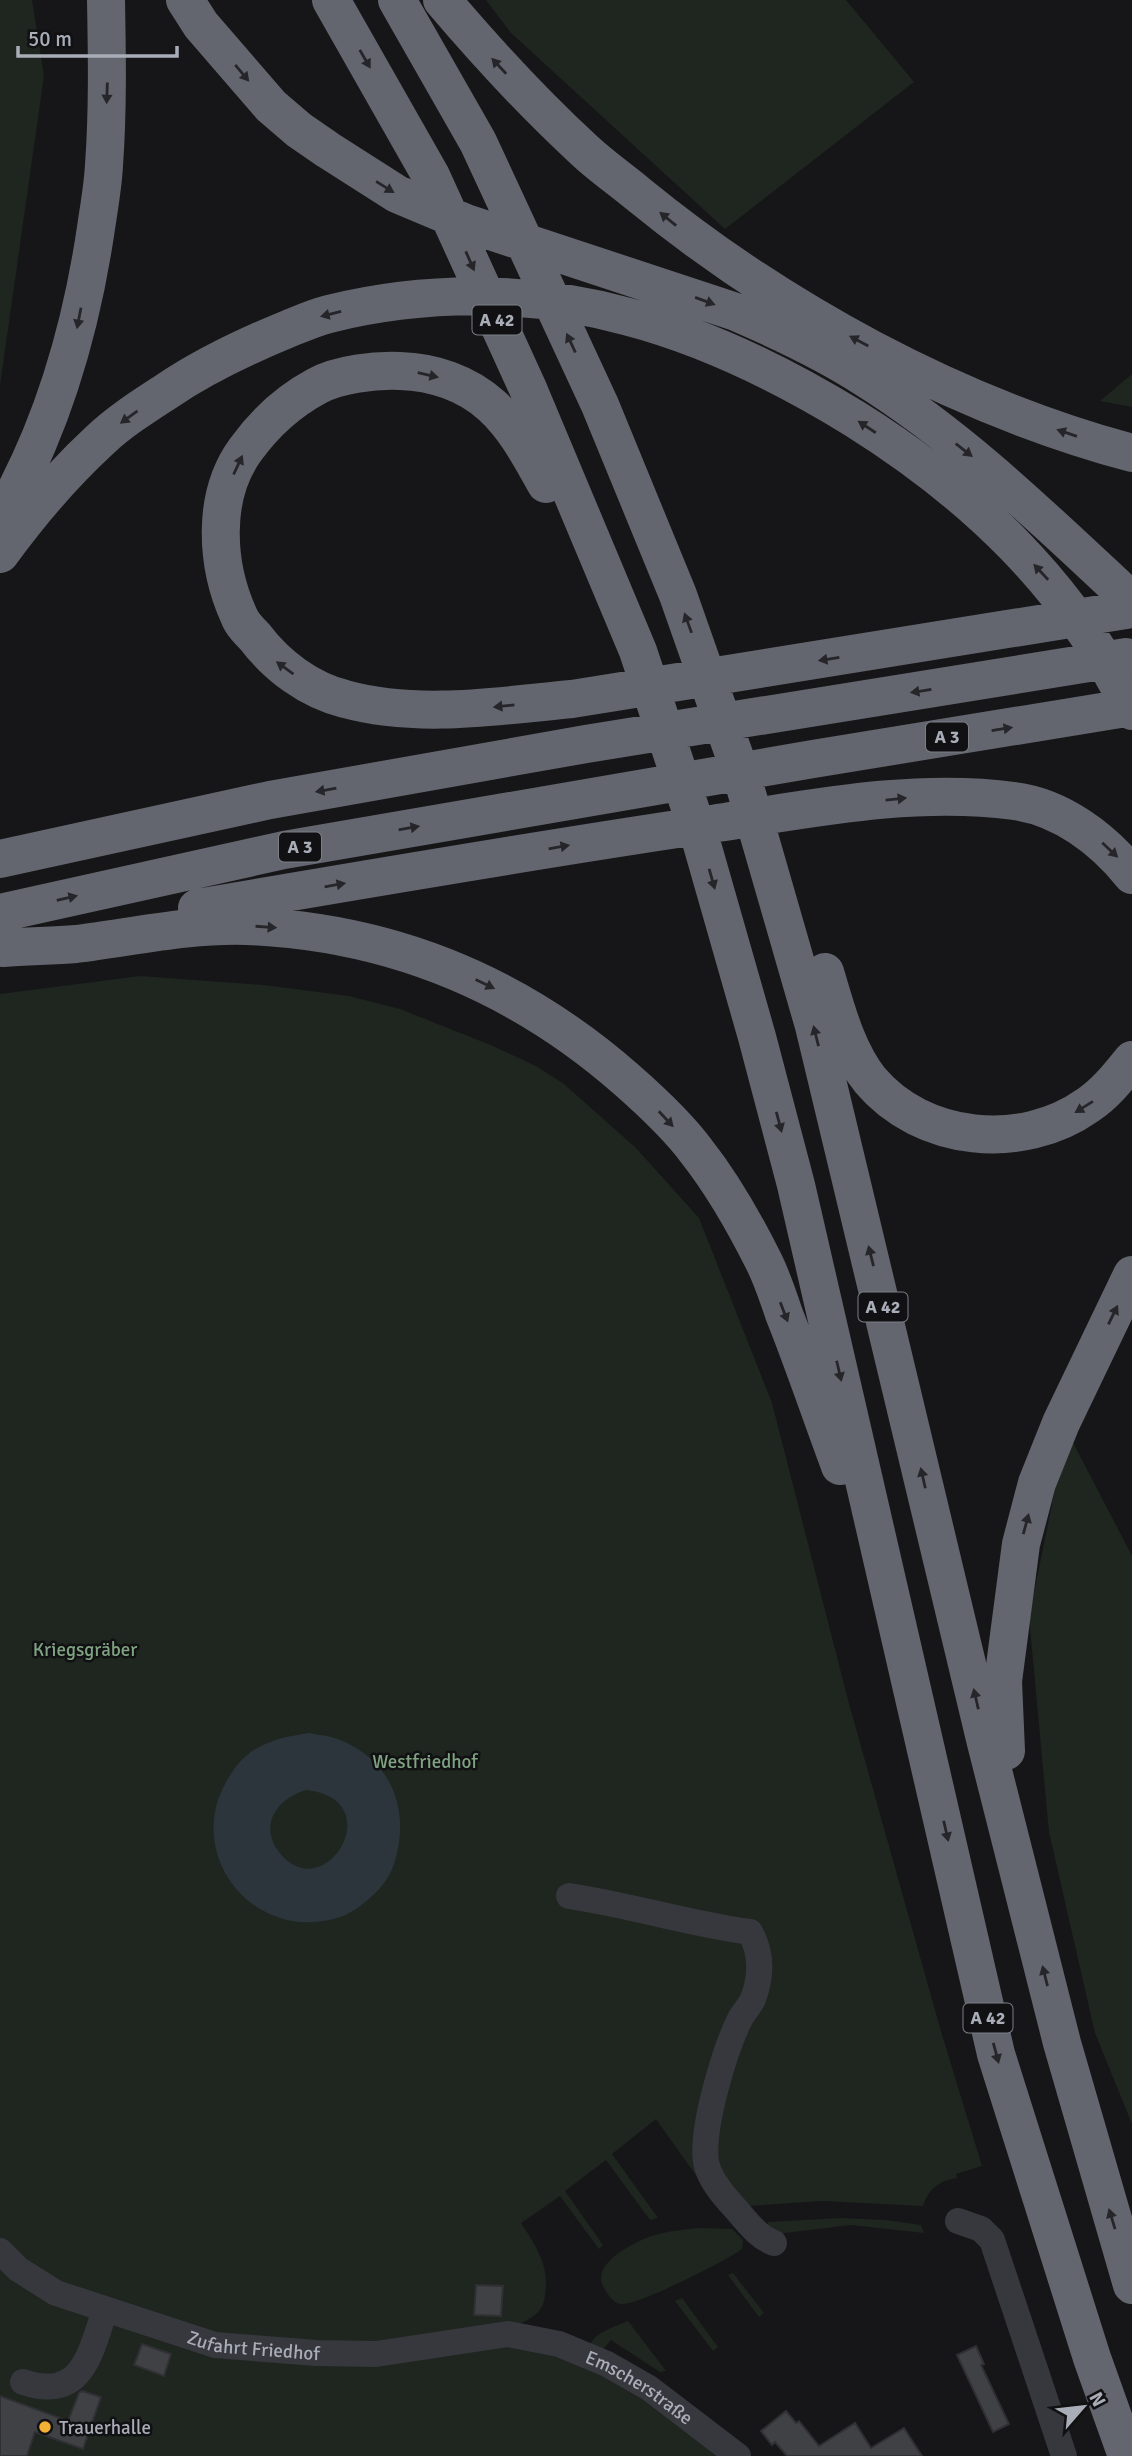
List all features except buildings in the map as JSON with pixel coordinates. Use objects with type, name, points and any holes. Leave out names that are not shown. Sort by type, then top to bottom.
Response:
[{"type":"highway","points":[[0,519],[21,483],[52,410],[79,320],[104,168],[108,86],[106,0]]},
{"type":"highway","points":[[185,0],[201,25],[271,106],[299,130],[397,194],[454,218],[736,312],[775,329],[864,377],[917,414],[997,477],[1132,601]]},
{"type":"highway","name":"A 42","points":[[331,0],[431,176],[529,391],[638,651],[701,841],[796,1185],[996,2054],[1092,2358],[1127,2456]]},
{"type":"highway","name":"A 42","points":[[397,0],[478,142],[600,405],[678,595],[743,780],[814,1026],[1062,2043],[1132,2284]]},
{"type":"highway","points":[[442,0],[498,65],[585,151],[678,227],[758,282],[858,341],[972,397],[1006,412],[1132,453]]},
{"type":"highway","points":[[0,554],[55,485],[102,437],[201,368],[325,314],[397,300],[463,296],[534,299],[630,317],[733,354],[795,385],[910,456],[951,487],[997,528],[1048,580],[1090,637],[1132,709]]},
{"type":"highway","points":[[638,651],[520,440],[491,405],[457,384],[433,375],[388,371],[362,373],[318,385],[274,416],[244,451],[226,490],[221,532],[222,568],[240,618],[269,656],[305,683],[344,699],[400,709],[479,708],[572,699],[1132,609]]},
{"type":"highway","points":[[0,859],[270,800],[586,744],[1132,656]]},
{"type":"highway","name":"A 3","points":[[1,937],[284,850],[813,759],[1132,709]]},
{"type":"highway","points":[[743,780],[780,828],[839,1016],[855,1058],[868,1077],[899,1108],[935,1126],[961,1131],[1002,1134],[1025,1131],[1049,1125],[1087,1107],[1132,1060]]},
{"type":"highway","points":[[1,937],[68,931],[616,838],[829,806],[927,796],[1016,801],[1061,816],[1096,837],[1117,856],[1132,875]]},
{"type":"highway","points":[[1,937],[74,944],[149,932],[212,926],[259,927],[314,933],[376,945],[446,966],[508,995],[598,1055],[647,1098],[697,1151],[737,1211],[765,1264],[794,1337],[900,1634]]},
{"type":"highway","points":[[1010,1837],[1003,1681],[1021,1544],[1037,1483],[1061,1423],[1132,1275]]},
{"type":"street","points":[[569,1896],[621,1904],[750,1932],[759,1948],[759,1976],[752,2000],[741,2017],[731,2042],[708,2116],[706,2162],[714,2181],[729,2202],[758,2233],[774,2243]]},
{"type":"street","points":[[958,2221],[981,2229],[992,2240],[1063,2456]]},
{"type":"street","name":"Zufahrt Friedhof","points":[[0,2250],[18,2269],[56,2292],[215,2345],[316,2353],[376,2354],[508,2334],[530,2337]]},
{"type":"street","points":[[23,2382],[39,2387],[54,2386],[78,2375],[86,2366],[104,2310]]},
{"type":"street","name":"Emscherstraße","points":[[530,2337],[559,2344],[617,2370],[649,2388],[738,2456]]},
{"type":"green space","points":[[0,0],[32,0],[44,76],[0,385]]},
{"type":"green space","points":[[486,0],[846,0],[914,82],[725,229],[510,32]]},
{"type":"green space","points":[[1132,374],[1132,407],[1100,401]]},
{"type":"green space","name":"Westfriedhof","points":[[140,976],[264,985],[349,996],[400,1009],[493,1046],[536,1066],[564,1084],[636,1148],[699,1218],[772,1403],[848,1700],[940,2028],[982,2166],[956,2174],[957,2178],[940,2183],[931,2190],[923,2206],[822,2201],[719,2208],[656,2119],[612,2154],[658,2218],[650,2220],[606,2160],[565,2191],[603,2245],[599,2249],[560,2196],[521,2223],[537,2248],[544,2266],[545,2295],[541,2308],[533,2317],[506,2329],[504,2341],[581,2358],[730,2456],[0,2456],[0,994]]},
{"type":"green space","points":[[1067,1431],[1132,1556],[1132,2124],[1095,2033],[1049,1832],[1029,1617]]},
{"type":"green space","points":[[841,2218],[921,2225],[924,2233],[851,2225],[768,2235],[768,2222]]},
{"type":"green space","points":[[697,2228],[732,2229],[743,2240],[742,2249],[701,2272],[644,2298],[621,2304],[610,2297],[601,2277],[609,2261],[627,2247],[655,2235]]},
{"type":"green space","points":[[733,2273],[764,2313],[759,2317],[728,2275]]},
{"type":"green space","points":[[682,2298],[718,2347],[713,2351],[675,2301]]},
{"type":"green space","points":[[628,2321],[666,2371],[660,2372],[611,2340],[601,2352],[590,2345],[601,2333]]},
{"type":"shaded area","points":[[309,1733],[336,1739],[358,1749],[373,1760],[393,1789],[400,1823],[395,1861],[380,1888],[350,1913],[329,1920],[300,1922],[277,1917],[256,1907],[239,1892],[226,1874],[217,1854],[214,1832],[216,1809],[224,1786],[241,1761],[267,1743]],"holes":[[[306,1790],[331,1798],[344,1812],[347,1829],[342,1846],[330,1860],[314,1868],[297,1866],[279,1852],[273,1842],[270,1832],[274,1814],[287,1799]]]},
{"type":"place","name":"Trauerhalle","points":[[45,2427]]},
{"type":"park label","name":"Kriegsgräber","points":[[85,1649]]}]
